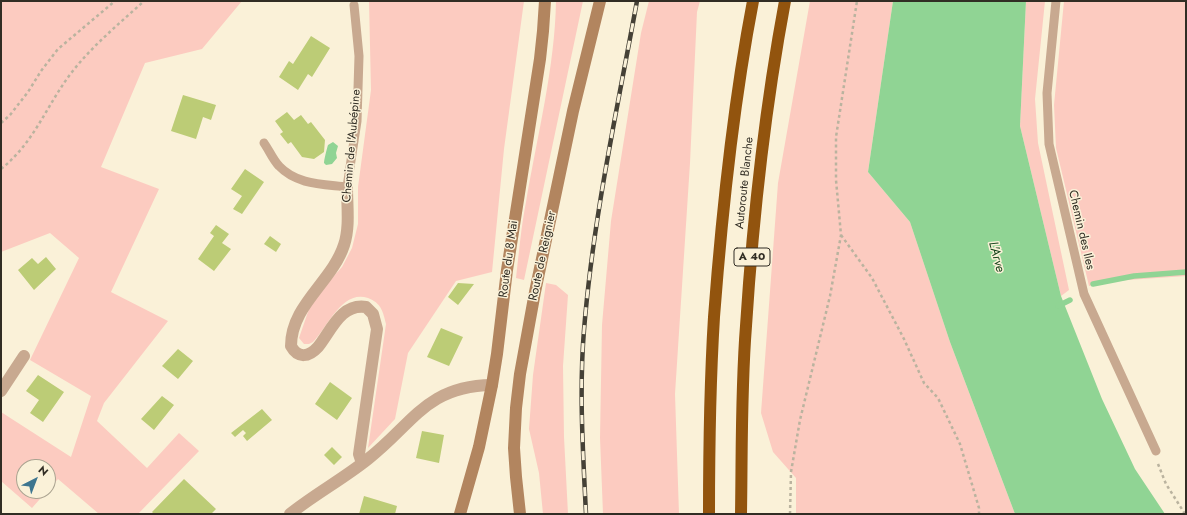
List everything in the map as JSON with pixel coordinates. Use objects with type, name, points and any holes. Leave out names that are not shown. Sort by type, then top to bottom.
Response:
[{"type":"highway","name":"Autoroute Blanche","points":[[709,514],[711,387],[714,318],[719,257],[739,82],[753,1]]},
{"type":"highway","name":"Autoroute Blanche","points":[[741,514],[746,326],[761,154],[785,1]]},
{"type":"main road","name":"Route du 8 Mai","points":[[460,514],[480,441],[492,385],[508,262],[540,59],[545,1]]},
{"type":"main road","name":"Route de Reignier","points":[[520,514],[514,448],[516,408],[520,374],[535,292],[573,111],[600,1]]},
{"type":"street","name":"Chemin de l'Aubépine","points":[[347,187],[348,222],[344,246],[330,270],[309,298],[300,313],[292,331],[291,346],[296,354],[301,356],[307,355],[319,346],[336,321],[351,309],[356,307],[366,307],[373,314],[377,329],[359,454],[362,464]]},
{"type":"street","points":[[1,391],[24,356]]},
{"type":"street","points":[[290,514],[362,464],[418,412],[437,398],[461,388],[492,385]]},
{"type":"lane","name":"Chemin des Iles","points":[[1056,1],[1047,93],[1049,144],[1084,294],[1156,451]]},
{"type":"lane","name":"Chemin de l'Aubépine","points":[[347,187],[357,121],[359,56],[354,5]]},
{"type":"lane","points":[[264,143],[278,165],[292,176],[306,182],[347,187]]},
{"type":"path","points":[[1,123],[10,115],[28,92],[41,71],[58,49],[115,1]]},
{"type":"path","points":[[1,169],[22,149],[76,67],[89,52],[144,1]]},
{"type":"path","points":[[790,514],[791,472],[800,420],[830,296],[841,235],[836,180],[836,137],[857,1]]},
{"type":"path","points":[[841,235],[872,278],[904,339],[924,384],[938,398],[960,444],[979,514]]},
{"type":"path","points":[[1156,451],[1155,458],[1166,484],[1186,514]]},
{"type":"shaded area","points":[[1,1],[242,1],[202,49],[145,63],[101,167],[159,189],[111,292],[168,321],[104,403],[97,421],[147,468],[179,433],[199,451],[138,514],[99,514],[58,479],[56,481],[56,459],[16,459],[16,494],[1,481],[1,412],[71,457],[91,396],[30,360],[79,258],[50,233],[1,252]]},
{"type":"shaded area","points":[[369,1],[524,1],[504,149],[492,272],[456,281],[408,353],[395,419],[368,448],[386,324],[381,308],[376,302],[368,298],[359,297],[350,299],[336,311],[313,342],[304,344],[299,338],[310,306],[322,289],[342,267],[352,248],[358,224],[358,187],[371,90]]},
{"type":"shaded area","points":[[556,1],[583,1],[524,280],[516,278],[520,240],[549,76],[555,26]]},
{"type":"shaded area","points":[[649,1],[700,1],[697,12],[690,163],[675,394],[679,514],[603,514],[600,438],[602,325],[611,221],[641,33]]},
{"type":"shaded area","points":[[810,1],[893,1],[868,172],[910,222],[950,342],[1015,514],[796,514],[796,478],[773,452],[761,413],[778,183]]},
{"type":"shaded area","points":[[1026,1],[1045,1],[1035,99],[1038,143],[1069,290],[1061,296],[1020,126]]},
{"type":"shaded area","points":[[1064,1],[1186,1],[1186,276],[1113,281],[1089,286],[1056,148],[1054,105]]},
{"type":"shaded area","points":[[546,283],[556,285],[568,295],[563,366],[564,437],[568,514],[543,514],[539,473],[529,429],[533,375]]},
{"type":"shaded area","points":[[22,499],[40,499],[32,508]]},
{"type":"water","name":"L'Arve","points":[[893,1],[1026,1],[1020,126],[1061,296],[1102,399],[1135,469],[1165,514],[1015,514],[950,342],[910,222],[868,172]]},
{"type":"water","points":[[333,142],[338,146],[336,153],[337,158],[332,164],[326,165],[324,161],[328,145]]},
{"type":"building","points":[[311,36],[330,48],[312,77],[308,74],[298,90],[279,77],[289,61],[293,64]]},
{"type":"building","points":[[183,95],[216,105],[211,120],[203,117],[196,139],[171,131]]},
{"type":"building","points":[[287,112],[294,120],[301,115],[308,124],[311,122],[325,140],[324,152],[314,159],[302,157],[291,142],[288,144],[280,134],[283,132],[275,121]]},
{"type":"building","points":[[245,169],[264,182],[242,214],[233,209],[242,196],[231,189]]},
{"type":"building","points":[[216,225],[229,234],[222,243],[231,249],[214,271],[198,259],[214,236],[210,233]]},
{"type":"building","points":[[270,236],[281,244],[276,252],[264,244]]},
{"type":"building","points":[[46,257],[56,269],[34,290],[18,270],[32,258],[38,264]]},
{"type":"building","points":[[458,283],[474,284],[458,305],[448,297]]},
{"type":"building","points":[[441,328],[463,337],[449,366],[427,357]]},
{"type":"building","points":[[178,349],[193,361],[178,379],[162,366]]},
{"type":"building","points":[[38,375],[64,392],[43,422],[30,413],[39,400],[26,391]]},
{"type":"building","points":[[330,382],[352,398],[337,420],[315,404]]},
{"type":"building","points":[[162,396],[174,405],[154,430],[141,419]]},
{"type":"building","points":[[262,409],[272,420],[247,441],[243,436],[246,433],[243,430],[235,437],[231,433]]},
{"type":"building","points":[[422,431],[444,435],[439,463],[416,458]]},
{"type":"building","points":[[332,447],[342,457],[334,465],[324,455]]},
{"type":"building","points":[[184,479],[216,509],[211,514],[154,514],[152,512]]},
{"type":"building","points":[[364,496],[397,506],[395,514],[359,514]]},
{"type":"waterway","points":[[1093,284],[1134,276],[1186,272]]},
{"type":"waterway","points":[[1058,306],[1070,300]]},
{"type":"railway","points":[[586,514],[582,422],[582,376],[588,288],[599,206],[637,1]]}]
